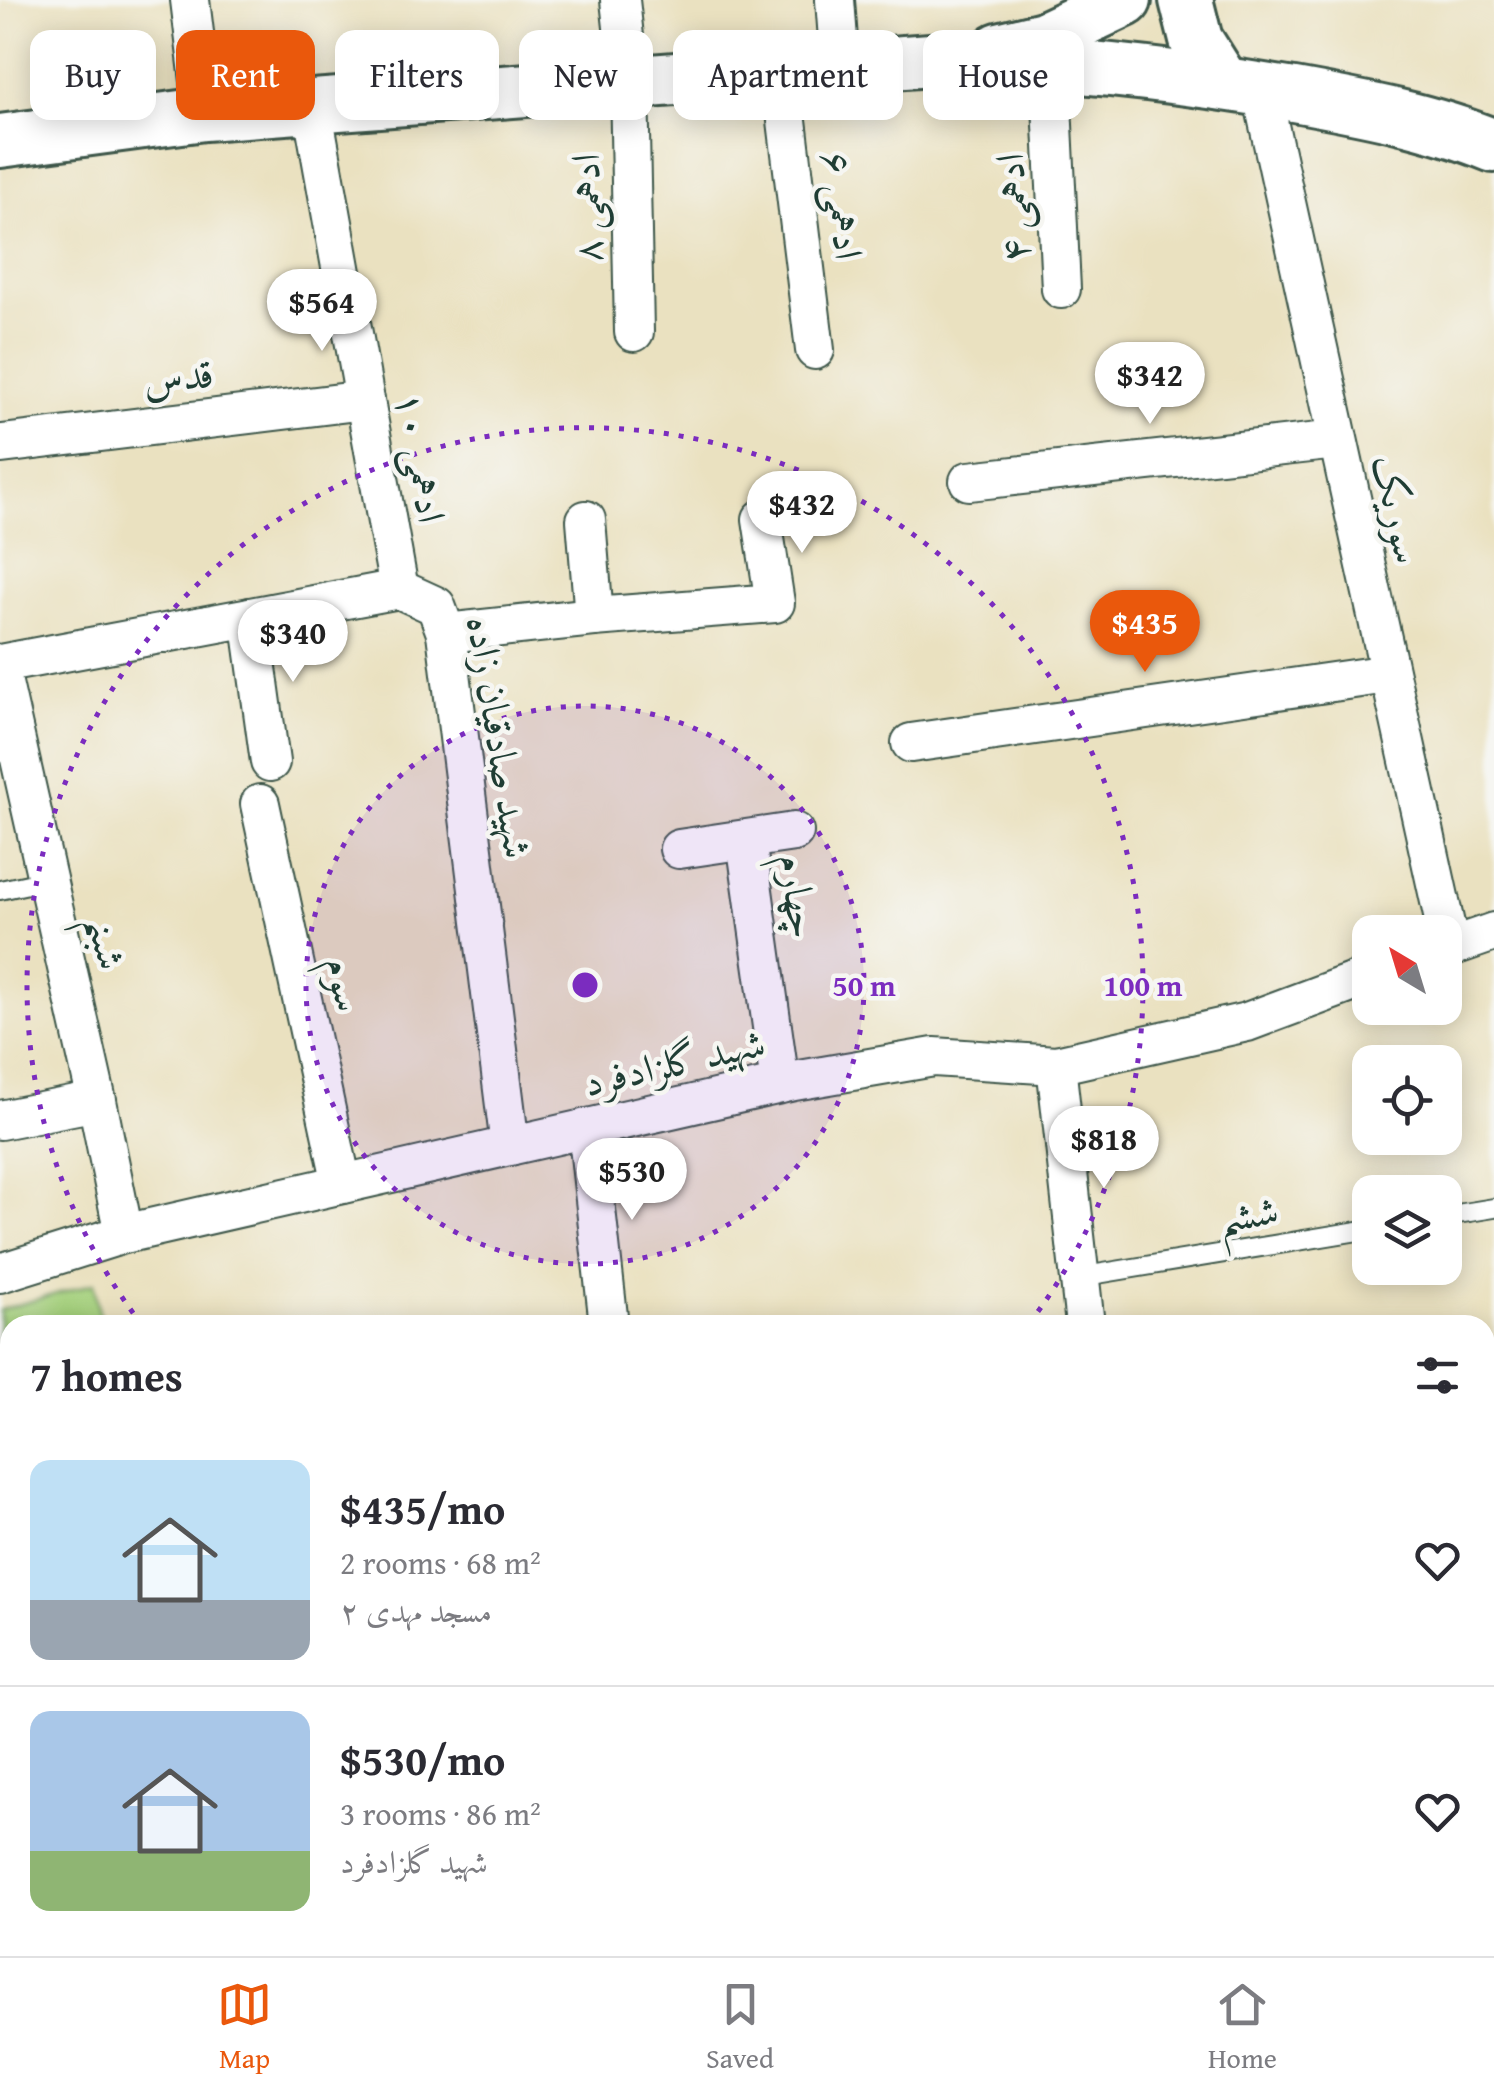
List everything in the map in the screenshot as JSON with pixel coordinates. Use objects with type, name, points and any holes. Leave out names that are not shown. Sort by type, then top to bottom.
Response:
[{"type":"street","points":[[190,0],[194,30]]},
{"type":"street","name":"ادهمی ۸","points":[[620,0],[623,30]]},
{"type":"street","points":[[835,0],[837,30]]},
{"type":"street","points":[[1061,30],[1126,0]]},
{"type":"street","points":[[1186,0],[1196,40],[1242,86]]},
{"type":"street","points":[[1084,67],[1242,86],[1358,106],[1494,146]]},
{"type":"street","name":"سوریک","points":[[1242,86],[1337,440],[1441,915]]},
{"type":"street","points":[[315,106],[519,90]]},
{"type":"street","points":[[0,140],[176,118]]},
{"type":"street","name":"ادهمی ۱۰","points":[[315,120],[400,589]]},
{"type":"street","name":"ادهمی ۸","points":[[629,120],[634,332]]},
{"type":"street","name":"ادهمی ۶","points":[[787,120],[816,350]]},
{"type":"street","name":"ادهمی ۴","points":[[1053,120],[1061,289]]},
{"type":"street","name":"قدس","points":[[2,444],[365,400]]},
{"type":"street","points":[[969,481],[1337,440]]},
{"type":"street","points":[[446,632],[775,603],[762,518]]},
{"type":"street","points":[[586,520],[594,616]]},
{"type":"street","points":[[0,667],[400,589]]},
{"type":"street","name":"شهید صادقیان زاده","points":[[400,589],[436,606],[446,632],[510,1146]]},
{"type":"street","points":[[250,617],[270,762]]},
{"type":"street","name":"شبنم","points":[[0,667],[124,1234]]},
{"type":"street","points":[[911,742],[1388,674]]},
{"type":"street","name":"سوم","points":[[260,804],[342,1184]]},
{"type":"street","points":[[680,850],[794,832]]},
{"type":"street","name":"چهارم","points":[[746,840],[780,1084]]},
{"type":"street","points":[[1462,943],[1494,932]]},
{"type":"street","name":"شهید گلزادفرد","points":[[0,1273],[124,1234],[780,1084],[934,1058],[1056,1065],[1248,1022],[1352,983]]},
{"type":"street","points":[[1056,1065],[1083,1315]]},
{"type":"street","points":[[0,1120],[97,1100]]},
{"type":"street","points":[[587,1128],[608,1315]]},
{"type":"lane","points":[[0,890],[46,880]]},
{"type":"lane","points":[[1462,1213],[1494,1208]]},
{"type":"lane","name":"ششم","points":[[1079,1277],[1352,1232]]},
{"type":"green space","points":[[94,1283],[99,1315],[0,1315],[0,1310]]}]
